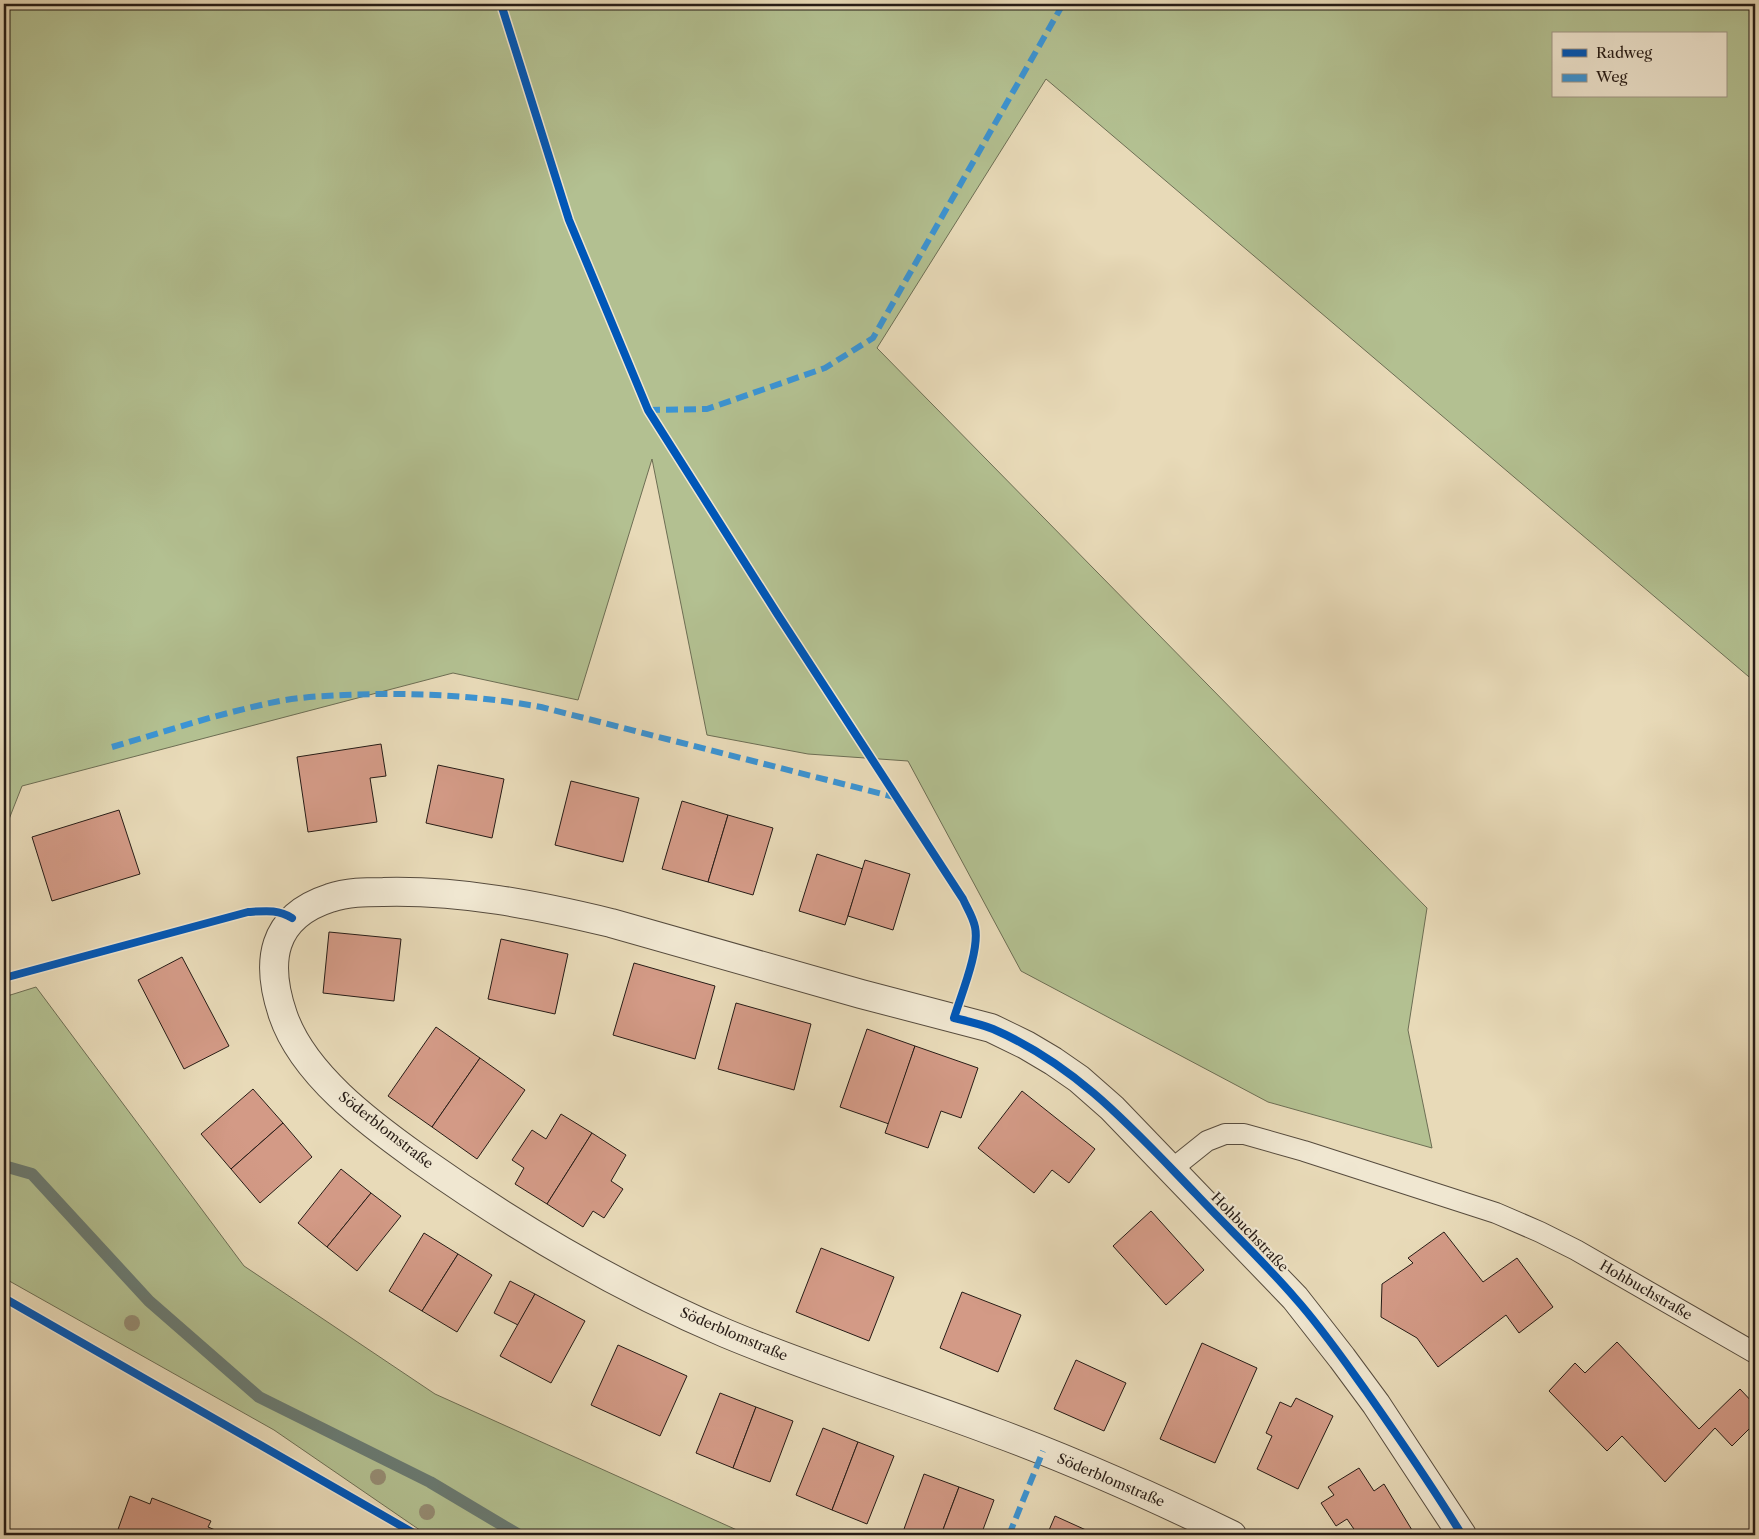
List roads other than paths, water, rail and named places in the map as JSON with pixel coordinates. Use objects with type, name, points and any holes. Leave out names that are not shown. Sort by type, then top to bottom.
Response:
[{"type":"street","name":"Söderblomstraße","points":[[954,1018],[611,923],[526,905],[436,892],[352,893],[332,897],[315,904],[292,918],[277,944],[273,962],[273,980],[284,1017],[298,1047],[319,1074],[389,1136],[471,1195],[544,1240],[630,1288],[726,1333],[998,1433],[1136,1491],[1232,1535]]},
{"type":"street","name":"Hohbuchstraße","points":[[954,1018],[991,1028],[1026,1045],[1079,1079],[1112,1108],[1172,1169],[1295,1298],[1320,1329],[1400,1440],[1462,1535]]},
{"type":"lane","name":"Hohbuchstraße","points":[[1172,1169],[1207,1141],[1225,1134],[1244,1134],[1304,1151],[1496,1214],[1540,1232],[1576,1250],[1755,1353]]},
{"type":"waterway","points":[[4,1166],[32,1174],[149,1301],[259,1397],[430,1482],[519,1535]]}]
